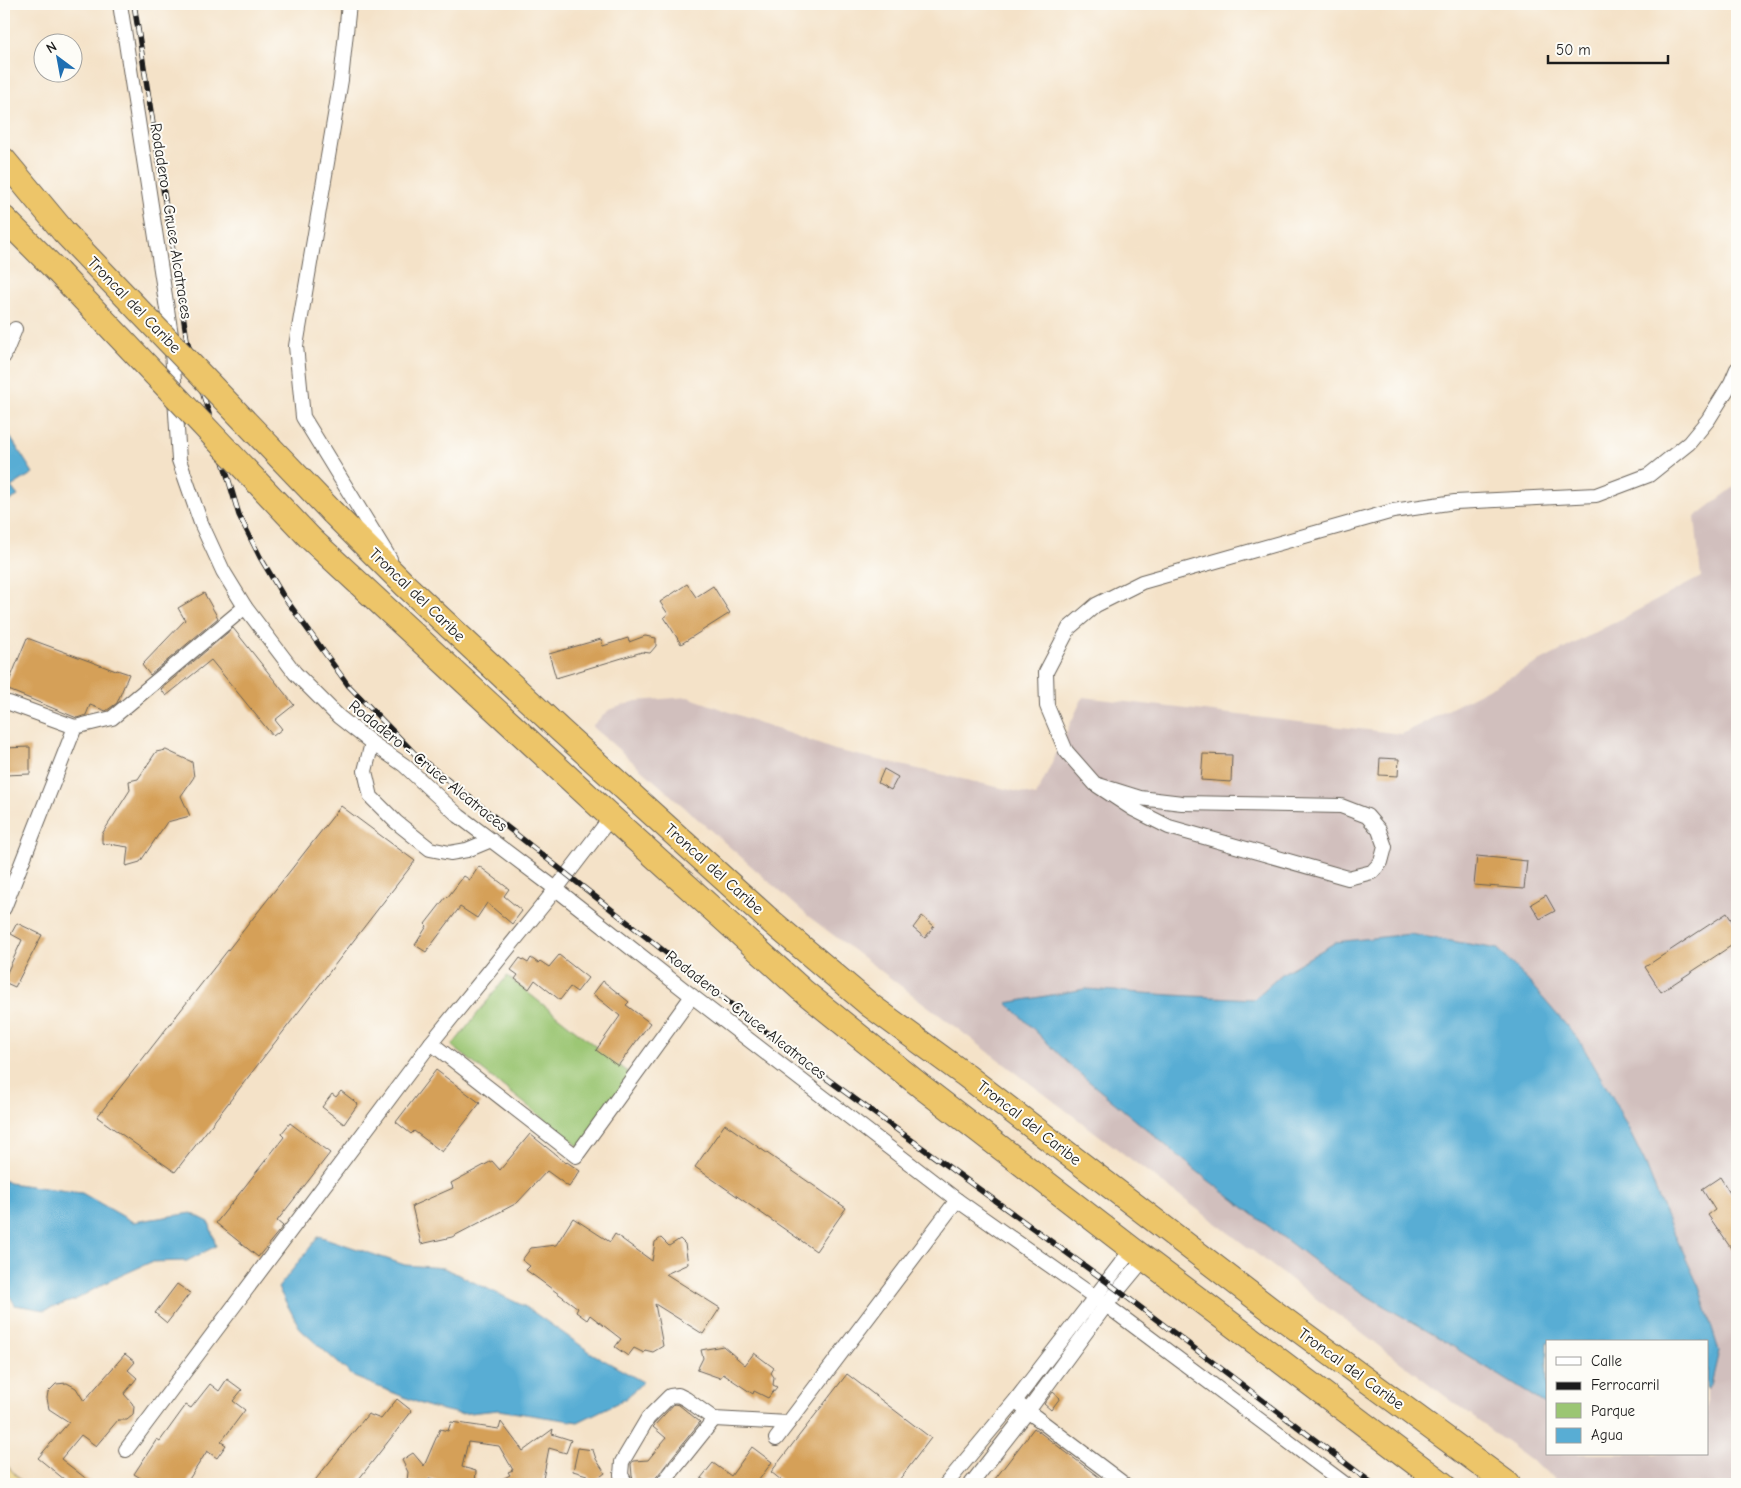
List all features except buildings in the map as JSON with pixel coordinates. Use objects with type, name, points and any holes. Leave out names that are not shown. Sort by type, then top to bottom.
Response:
[{"type":"highway","name":"Troncal del Caribe","points":[[4,160],[63,231],[333,513],[406,586],[560,730],[766,917],[871,1006],[964,1074],[1274,1312],[1508,1484]]},
{"type":"highway","name":"Troncal del Caribe","points":[[4,218],[58,272],[311,539],[802,990],[922,1088],[1138,1254],[1444,1484]]},
{"type":"street","name":"Rodadero - Cruce Alcatraces","points":[[120,4],[171,335],[179,460],[201,523],[223,571],[245,607],[295,673],[340,717],[372,743],[404,765],[459,816],[556,889],[692,996],[957,1200],[1101,1302],[1345,1484]]},
{"type":"street","points":[[349,4],[341,80],[296,346],[303,417],[406,586]]},
{"type":"street","points":[[4,356],[15,329]]},
{"type":"street","points":[[1095,784],[1140,798],[1182,803],[1341,806],[1366,816],[1379,830],[1385,847],[1381,862],[1372,872],[1348,878],[1169,827],[1134,809],[1095,784],[1066,751],[1047,706],[1046,672],[1069,628],[1096,605],[1142,582],[1393,511],[1455,502],[1596,495],[1649,475],[1689,443],[1708,420],[1731,383],[1737,369]]},
{"type":"street","points":[[9,703],[75,727],[112,718],[245,607]]},
{"type":"street","points":[[4,908],[75,727]]},
{"type":"street","points":[[372,743],[365,771],[371,797],[396,822],[430,849],[450,853],[468,850],[491,840]]},
{"type":"street","points":[[126,1450],[431,1043],[612,817]]},
{"type":"street","points":[[431,1043],[576,1156],[692,996]]},
{"type":"street","points":[[776,1439],[957,1200]]},
{"type":"street","points":[[946,1484],[1014,1401],[1101,1302],[1138,1254]]},
{"type":"street","points":[[971,1484],[1028,1412],[1101,1302]]},
{"type":"street","points":[[626,1484],[621,1474],[622,1462],[648,1418],[670,1396],[686,1399],[714,1419],[788,1423]]},
{"type":"street","points":[[1014,1401],[1124,1484]]},
{"type":"street","points":[[662,1484],[714,1419]]},
{"type":"shaded area","points":[[1737,485],[1737,1484],[1562,1484],[808,916],[592,726],[609,710],[636,701],[688,697],[835,750],[1036,796],[1083,697],[1402,734],[1701,577],[1695,517]]},
{"type":"green space","points":[[507,976],[633,1076],[581,1148],[452,1046]]},
{"type":"sand","points":[[4,1462],[24,1484],[4,1484]]},
{"type":"water","points":[[4,427],[33,473],[11,487],[18,496],[4,504]]},
{"type":"water","points":[[1410,934],[1498,949],[1579,1040],[1614,1100],[1646,1165],[1663,1209],[1699,1287],[1719,1351],[1711,1385],[1708,1388],[1708,1340],[1546,1340],[1546,1404],[1327,1271],[1204,1177],[1074,1069],[1007,1003],[1085,989],[1254,999],[1283,973],[1336,942]]},
{"type":"water","points":[[4,1180],[9,1183],[82,1193],[133,1222],[191,1213],[209,1222],[216,1246],[187,1261],[151,1262],[109,1281],[75,1300],[45,1310],[15,1305],[4,1286]]},
{"type":"water","points":[[319,1236],[405,1265],[444,1268],[526,1307],[593,1354],[643,1382],[625,1399],[578,1422],[498,1410],[460,1414],[429,1407],[354,1377],[301,1330],[278,1288]]},
{"type":"railway","points":[[134,4],[187,340],[239,515],[260,557],[282,594],[348,685],[416,755],[808,1065],[1107,1282],[1373,1484]]}]
